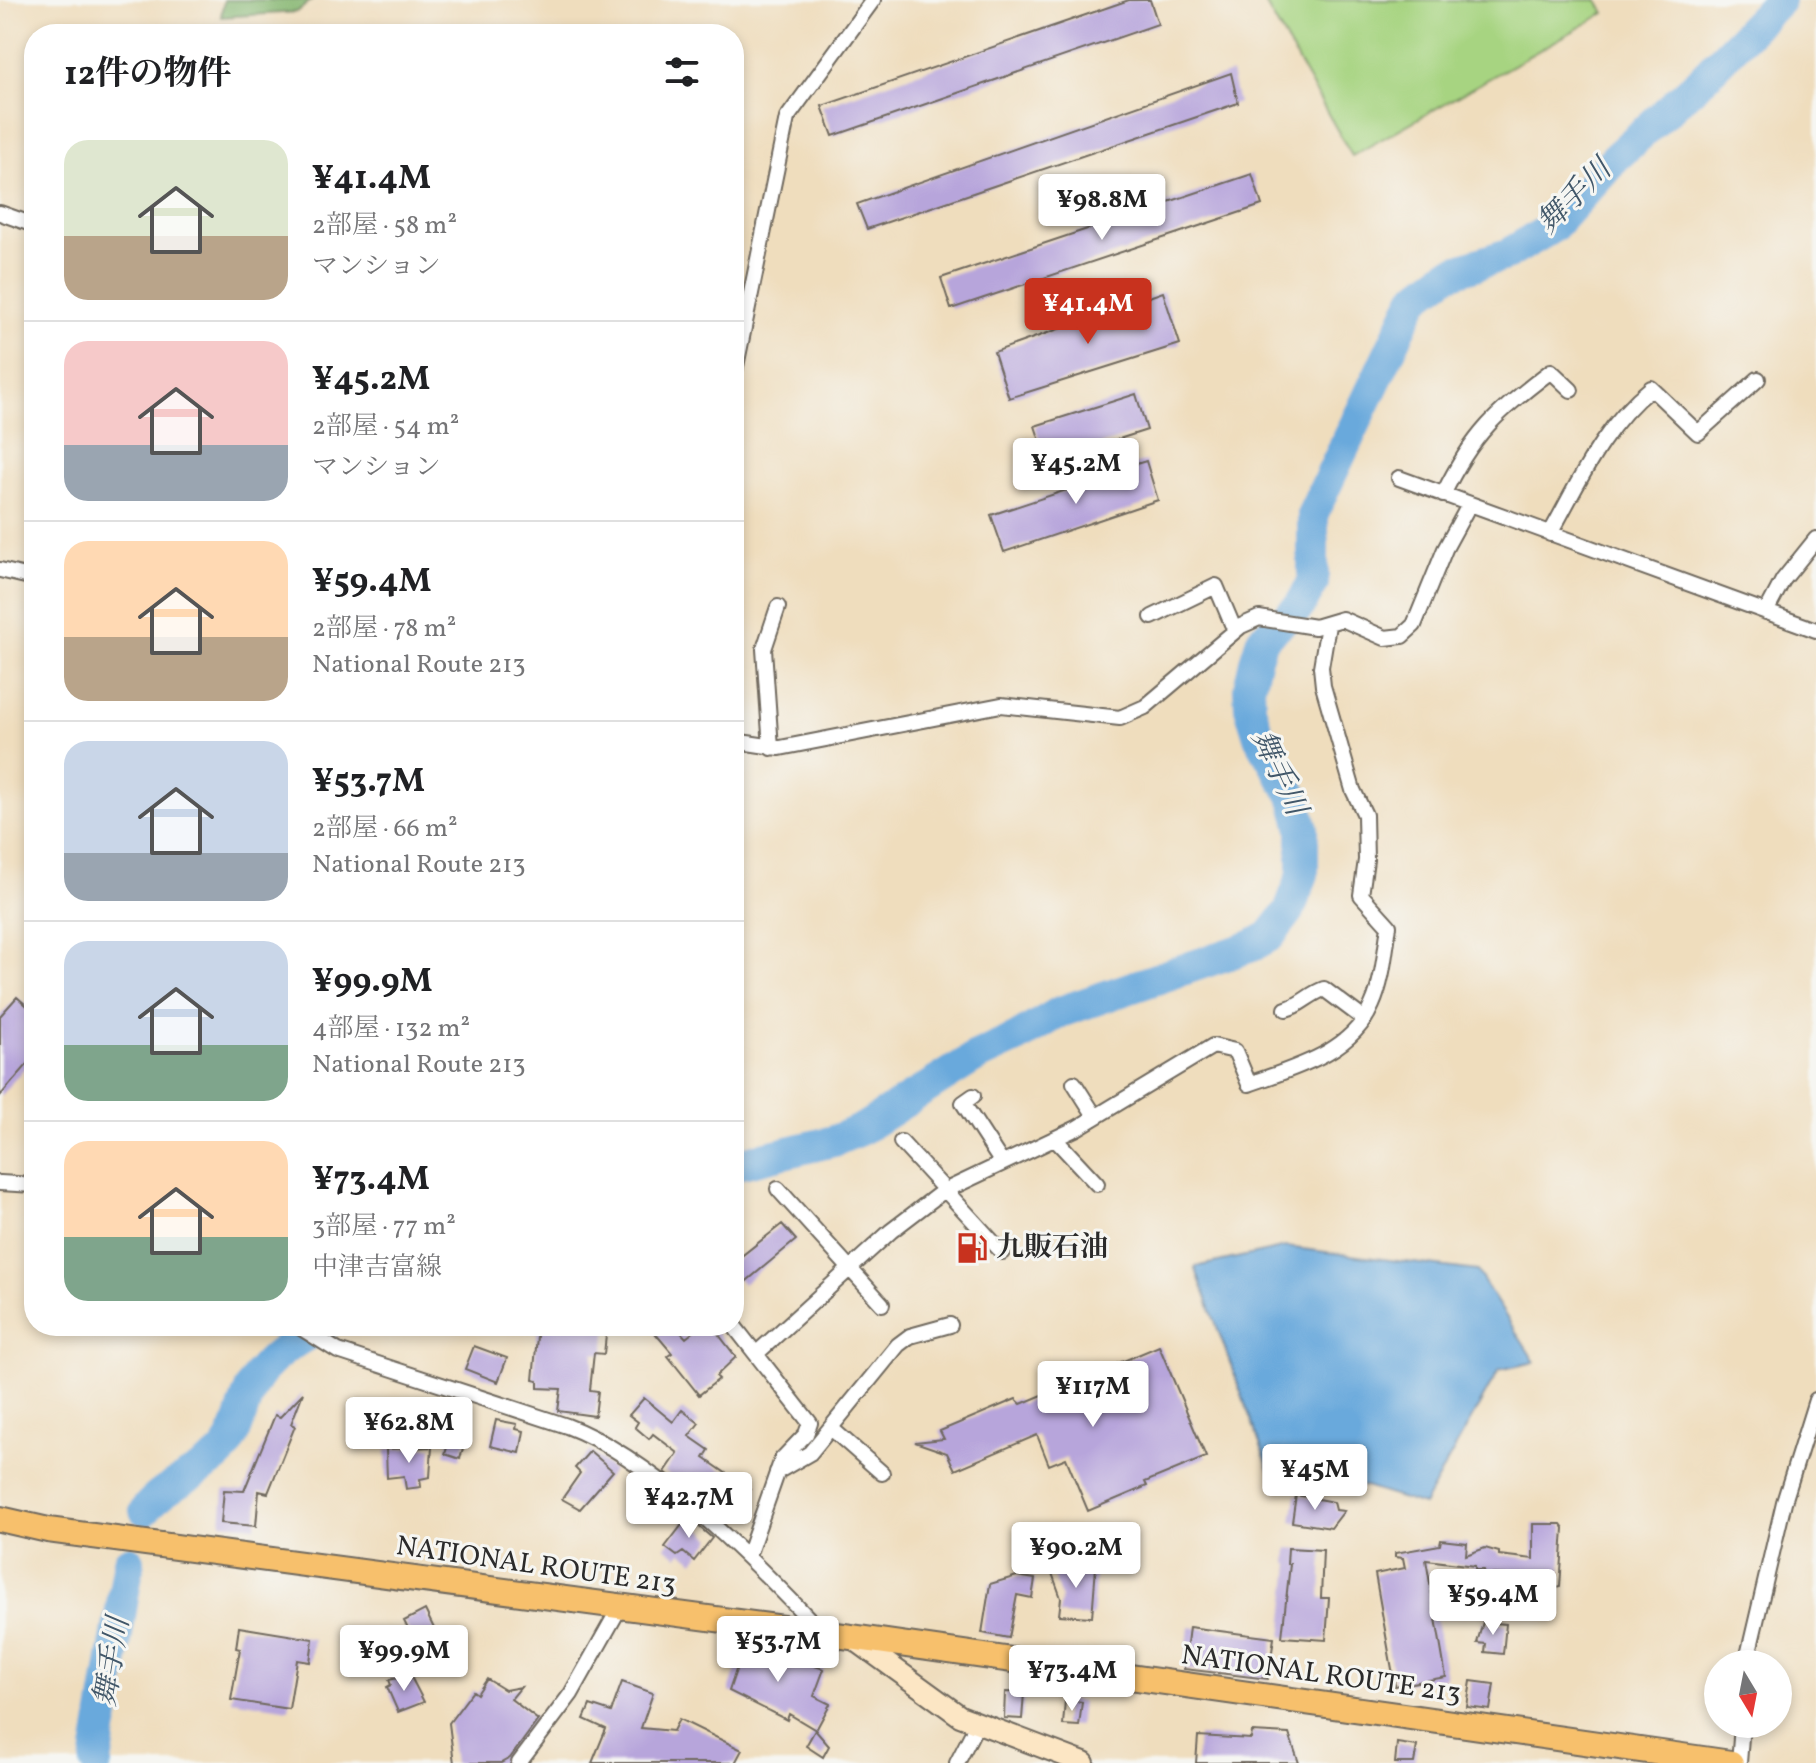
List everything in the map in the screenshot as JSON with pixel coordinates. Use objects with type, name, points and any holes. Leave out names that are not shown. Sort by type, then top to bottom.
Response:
[{"type":"highway","name":"NATIONAL ROUTE 213","points":[[0,1519],[48,1530],[851,1637],[1731,1763]]},
{"type":"main road","points":[[851,1637],[929,1697],[977,1724],[1084,1763]]},
{"type":"street","points":[[744,295],[787,118],[873,0]]},
{"type":"street","points":[[0,213],[24,221]]},
{"type":"street","points":[[1443,495],[1463,453],[1504,406],[1551,371],[1571,390]]},
{"type":"street","points":[[1550,534],[1595,452],[1629,405],[1651,388],[1698,433],[1758,379]]},
{"type":"street","points":[[1399,478],[1816,630]]},
{"type":"street","points":[[744,743],[771,748],[1001,705],[1120,718],[1145,707],[1235,631],[1259,618],[1315,627],[1349,620],[1385,638],[1408,632],[1469,505]]},
{"type":"street","points":[[1766,612],[1783,580],[1816,539]]},
{"type":"street","points":[[0,570],[24,576]]},
{"type":"street","points":[[1152,617],[1216,586],[1235,631]]},
{"type":"street","points":[[771,748],[764,649],[778,607]]},
{"type":"street","points":[[756,1354],[849,1267],[945,1190],[1055,1139],[1213,1046],[1235,1051],[1249,1084],[1315,1059],[1346,1040],[1364,1019],[1376,995],[1389,926],[1361,895],[1366,860],[1365,815],[1353,790],[1323,686],[1321,667],[1328,625]]},
{"type":"street","points":[[1286,1009],[1297,1007],[1307,995],[1324,989],[1364,1019]]},
{"type":"street","points":[[1074,1083],[1095,1116]]},
{"type":"street","points":[[973,1096],[963,1103],[1002,1163]]},
{"type":"street","points":[[1055,1139],[1097,1184]]},
{"type":"street","points":[[901,1142],[1002,1252]]},
{"type":"street","points":[[0,1183],[24,1184]]},
{"type":"street","points":[[778,1189],[882,1304]]},
{"type":"street","points":[[777,1472],[810,1453],[898,1345],[910,1336],[950,1325]]},
{"type":"street","points":[[314,1336],[338,1351],[587,1433],[680,1499],[748,1556],[810,1620],[813,1632]]},
{"type":"street","points":[[742,1336],[810,1423],[806,1434],[788,1450],[777,1472],[748,1556]]},
{"type":"street","points":[[1749,1650],[1784,1502],[1816,1400]]},
{"type":"street","points":[[832,1429],[882,1473]]},
{"type":"street","points":[[519,1763],[571,1694],[620,1607]]},
{"type":"street","points":[[957,1763],[977,1724]]},
{"type":"street","points":[[1739,1763],[1741,1738]]},
{"type":"green space","points":[[224,0],[312,0],[297,12],[221,17]]},
{"type":"green space","points":[[1263,0],[1597,0],[1605,13],[1352,156]]},
{"type":"water","points":[[1286,1247],[1477,1271],[1535,1362],[1499,1370],[1423,1505],[1352,1483],[1271,1474],[1195,1267]]},
{"type":"building","points":[[1129,0],[1150,0],[1158,24],[833,136],[822,106]]},
{"type":"building","points":[[1231,73],[1238,103],[867,229],[857,204]]},
{"type":"building","points":[[1252,174],[1262,205],[951,309],[941,278]]},
{"type":"building","points":[[1163,292],[1180,344],[1009,398],[994,352]]},
{"type":"building","points":[[1136,394],[1147,430],[1047,462],[1035,426]]},
{"type":"building","points":[[1146,461],[1158,500],[1004,552],[991,515],[1070,489],[1068,485]]},
{"type":"building","points":[[17,997],[24,1003],[24,1068],[0,1096],[0,1016]]},
{"type":"building","points":[[782,1224],[796,1240],[744,1283],[744,1254]]},
{"type":"building","points":[[537,1336],[606,1336],[604,1354],[594,1353],[590,1390],[598,1391],[595,1416],[558,1411],[561,1389],[538,1388],[538,1381],[533,1380]]},
{"type":"building","points":[[658,1336],[720,1336],[736,1357],[716,1376],[719,1379],[699,1395],[668,1356],[672,1353]]},
{"type":"building","points":[[474,1346],[507,1358],[498,1382],[465,1369]]},
{"type":"building","points":[[1159,1346],[1206,1457],[1145,1482],[1147,1486],[1088,1511],[1066,1458],[1049,1465],[1037,1435],[955,1470],[947,1453],[915,1442],[944,1439],[940,1431],[1016,1399],[1021,1404]]},
{"type":"building","points":[[303,1393],[291,1424],[295,1426],[268,1493],[259,1491],[256,1526],[221,1523],[224,1490],[244,1491],[275,1415],[280,1417]]},
{"type":"building","points":[[644,1398],[673,1422],[682,1410],[699,1423],[689,1436],[709,1450],[704,1458],[750,1490],[725,1522],[665,1472],[678,1453],[653,1434],[649,1439],[635,1427],[638,1422],[629,1415]]},
{"type":"building","points":[[496,1420],[517,1424],[516,1429],[524,1431],[520,1453],[490,1446]]},
{"type":"building","points":[[453,1428],[468,1432],[460,1459],[445,1454]]},
{"type":"building","points":[[432,1447],[430,1477],[420,1479],[421,1487],[406,1489],[404,1476],[387,1478],[386,1449]]},
{"type":"building","points":[[590,1451],[613,1471],[580,1509],[562,1499],[580,1473],[575,1468]]},
{"type":"building","points":[[1296,1495],[1334,1502],[1336,1510],[1344,1511],[1331,1528],[1292,1522]]},
{"type":"building","points":[[688,1517],[712,1538],[694,1561],[683,1552],[677,1556],[665,1547]]},
{"type":"building","points":[[1533,1524],[1561,1524],[1564,1528],[1560,1587],[1544,1591],[1507,1580],[1507,1575],[1484,1574],[1483,1570],[1475,1570],[1475,1566],[1426,1560],[1446,1677],[1395,1686],[1375,1574],[1405,1568],[1403,1558],[1395,1557],[1395,1553],[1440,1545],[1441,1540],[1467,1543],[1466,1555],[1485,1548],[1499,1552],[1499,1555],[1533,1559]]},
{"type":"building","points":[[1288,1548],[1323,1550],[1321,1598],[1329,1598],[1326,1640],[1282,1637],[1290,1564],[1287,1564]]},
{"type":"building","points":[[1074,1565],[1096,1567],[1092,1617],[1059,1615],[1061,1598],[1052,1573]]},
{"type":"building","points":[[1017,1576],[1035,1579],[1032,1598],[1017,1595],[1009,1638],[982,1633],[990,1584]]},
{"type":"building","points":[[425,1610],[446,1653],[425,1663],[404,1621]]},
{"type":"building","points":[[1483,1622],[1506,1624],[1503,1654],[1485,1652],[1486,1644],[1477,1643]]},
{"type":"building","points":[[239,1627],[313,1639],[310,1662],[297,1660],[289,1709],[231,1700],[240,1649],[236,1648]]},
{"type":"building","points":[[1189,1627],[1274,1638],[1268,1679],[1184,1669]]},
{"type":"building","points":[[738,1640],[824,1669],[814,1696],[830,1704],[816,1730],[789,1714],[787,1720],[729,1691],[738,1664],[731,1662]]},
{"type":"building","points":[[410,1675],[424,1702],[398,1712],[387,1687],[391,1685],[389,1680]]},
{"type":"building","points":[[487,1679],[505,1690],[521,1687],[511,1699],[538,1720],[510,1758],[501,1763],[454,1763],[449,1723],[473,1691],[477,1694]]},
{"type":"building","points":[[1471,1681],[1494,1684],[1490,1710],[1467,1707]]},
{"type":"building","points":[[622,1682],[653,1693],[641,1728],[673,1731],[679,1719],[742,1750],[735,1763],[592,1763],[606,1729],[584,1719],[590,1705],[611,1712]]},
{"type":"building","points":[[1005,1692],[1024,1693],[1022,1719],[1004,1718]]},
{"type":"building","points":[[1065,1700],[1082,1702],[1079,1726],[1063,1725]]},
{"type":"building","points":[[815,1730],[829,1746],[823,1757],[806,1746]]},
{"type":"building","points":[[1252,1732],[1289,1734],[1299,1763],[1196,1763],[1198,1736],[1251,1739]]},
{"type":"building","points":[[1397,1743],[1417,1746],[1414,1763],[1395,1763]]},
{"type":"waterway","name":"舞手川","points":[[744,1163],[834,1141],[862,1129],[974,1058],[1017,1038],[1060,1012],[1252,946],[1270,936],[1289,911],[1303,874],[1303,829],[1295,799],[1259,737],[1250,707],[1249,688],[1255,661],[1262,639],[1299,607],[1313,583],[1313,513],[1415,298],[1447,274],[1508,254],[1553,227],[1615,158],[1700,81],[1779,0]]},
{"type":"waterway","name":"舞手川","points":[[145,1510],[162,1494],[201,1470],[226,1449],[250,1390],[263,1369],[306,1336]]},
{"type":"waterway","name":"舞手川","points":[[96,1763],[129,1561]]},
{"type":"place","name":"九販石油","points":[[972,1248]]}]
